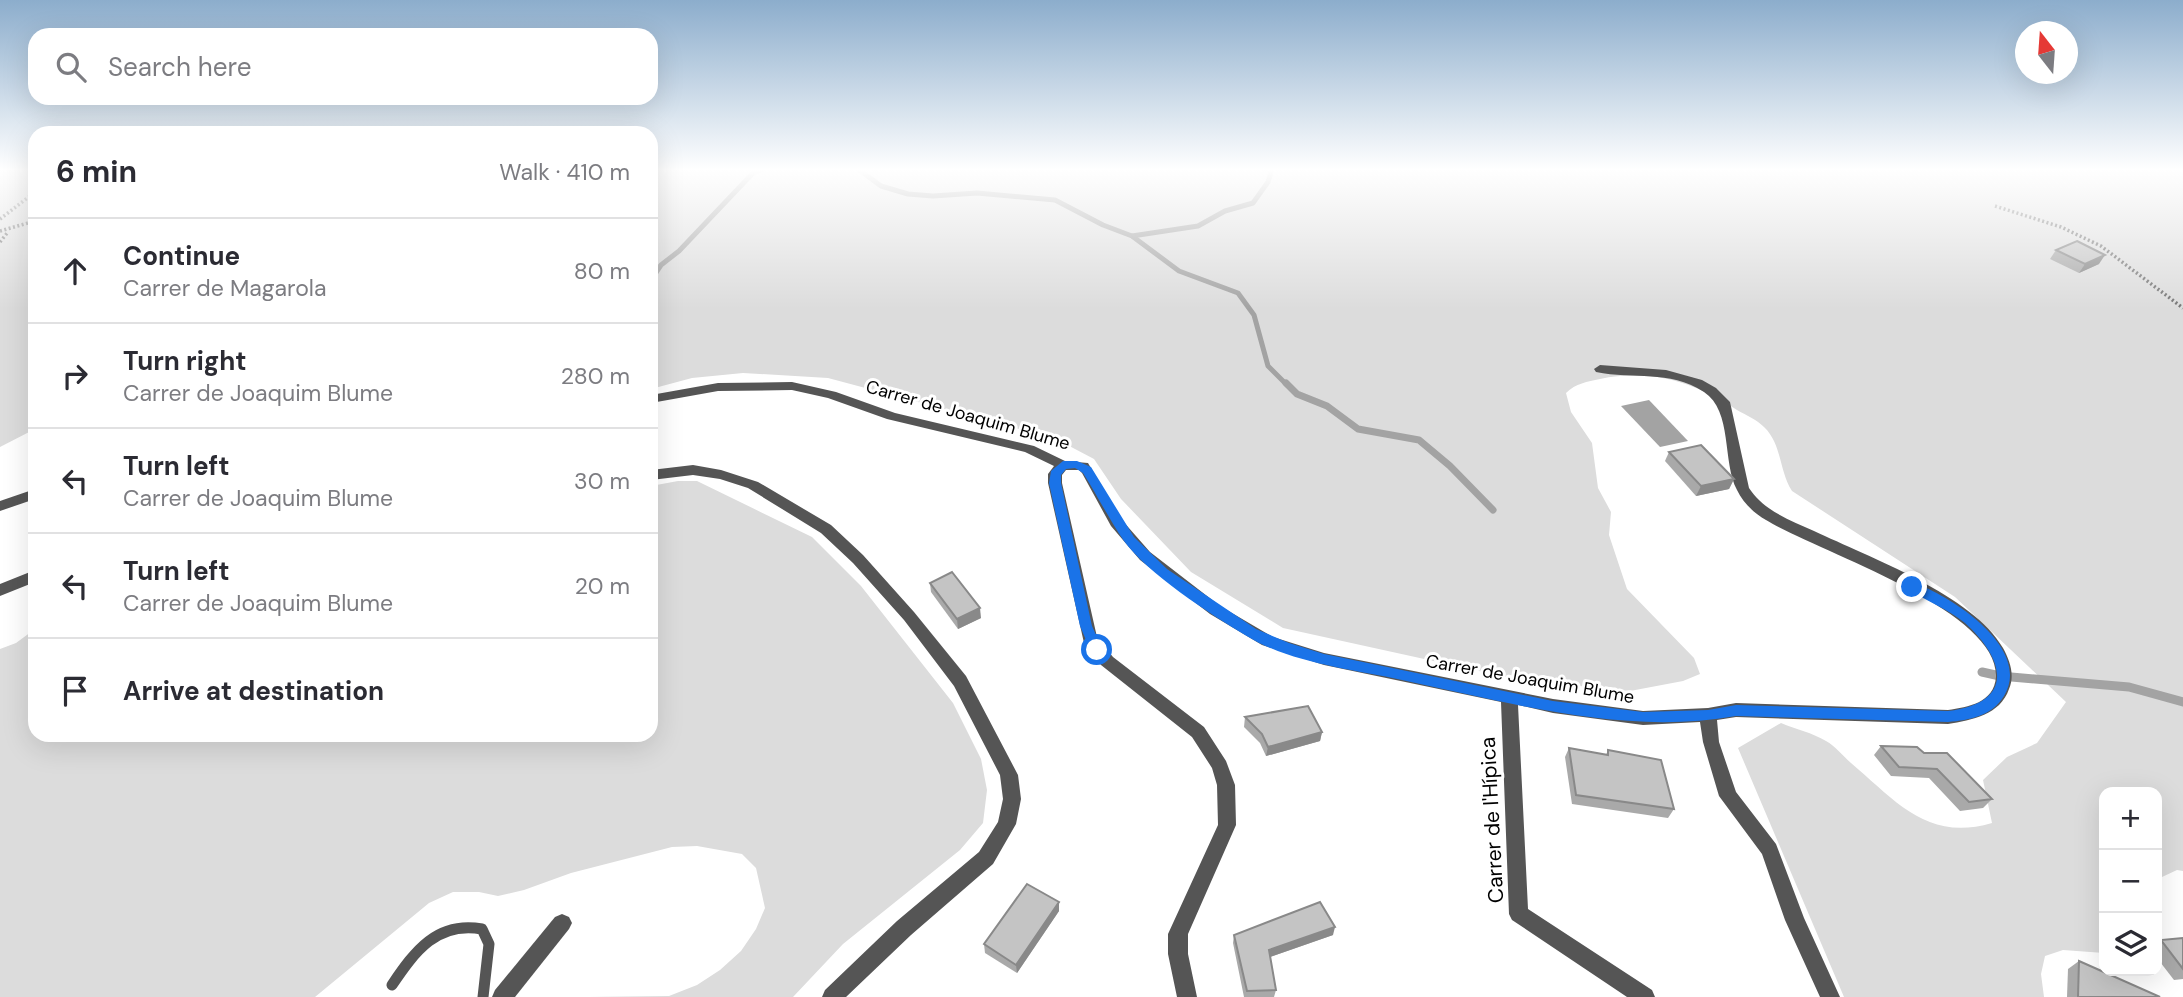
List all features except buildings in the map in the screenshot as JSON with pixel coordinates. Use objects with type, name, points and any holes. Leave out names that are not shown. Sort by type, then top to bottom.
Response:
[{"type":"street","name":"Carrer de Joaquim Blume","points":[[658,398],[718,387],[792,386],[822,392],[892,416],[1029,449],[1063,465],[1077,464],[1087,470],[1129,540],[1163,572],[1251,633],[1286,648],[1324,659],[1509,698],[1643,718],[1708,715],[1736,710],[1948,717],[1967,715],[1992,704],[2003,685],[2004,673],[1996,650],[1967,618],[1912,587],[1771,517],[1751,502],[1742,488],[1724,402],[1716,393],[1693,381],[1665,373],[1600,369]]},
{"type":"street","points":[[1063,465],[1055,474],[1055,483],[1090,639],[1107,661],[1198,733],[1215,757],[1226,785],[1227,825],[1178,934],[1178,954],[1187,997]]},
{"type":"street","points":[[658,474],[693,470],[732,478],[753,485],[826,529],[858,559],[909,616],[960,681],[1009,775],[1013,799],[1007,824],[986,858],[904,928],[832,997]]},
{"type":"street","points":[[0,506],[28,496]]},
{"type":"street","points":[[0,590],[28,579]]},
{"type":"street","name":"Carrer de l'Hípica","points":[[1509,698],[1519,853],[1519,914],[1645,997]]},
{"type":"street","points":[[1708,715],[1711,742],[1728,796],[1770,850],[1795,920],[1830,997]]},
{"type":"street","points":[[502,997],[562,923]]},
{"type":"lane","points":[[392,985],[410,958],[440,932],[467,925],[482,929],[489,944],[483,997]]},
{"type":"path","points":[[2025,216],[2061,227],[2101,246],[2183,308]]},
{"type":"path","points":[[0,231],[9,231],[28,224]]},
{"type":"path","points":[[0,242],[9,231]]},
{"type":"shaded area","points":[[0,216],[28,216],[28,433],[0,447]]},
{"type":"shaded area","points":[[658,216],[2183,216],[2183,871],[2177,870],[2162,877],[2162,787],[2099,787],[2099,953],[2063,950],[2045,956],[2041,974],[2044,997],[1844,997],[1738,748],[1781,723],[1829,743],[1898,804],[1914,814],[1949,827],[1969,827],[1992,823],[1983,780],[2007,757],[2037,743],[2066,702],[1955,597],[1792,491],[1774,441],[1764,427],[1721,400],[1688,385],[1654,377],[1619,376],[1586,382],[1566,393],[1571,412],[1592,443],[1598,488],[1611,512],[1609,535],[1627,589],[1694,658],[1700,674],[1683,681],[1630,691],[1520,680],[1283,628],[1191,572],[1121,499],[1094,459],[1056,439],[828,378],[743,373],[692,378],[658,387]]},
{"type":"shaded area","points":[[1649,400],[1688,441],[1660,447],[1621,406]]},
{"type":"shaded area","points":[[697,481],[812,537],[861,586],[953,703],[981,759],[987,790],[983,823],[960,850],[843,944],[793,997],[589,997],[669,996],[697,985],[720,970],[741,951],[756,929],[765,908],[756,868],[742,854],[697,846],[672,847],[571,873],[498,896],[479,892],[453,892],[429,903],[315,997],[0,997],[0,649],[16,643],[28,634],[28,742],[658,742],[658,485]]},
{"type":"waterway","points":[[658,270],[713,216]]},
{"type":"waterway","points":[[1085,216],[1132,236]]},
{"type":"waterway","points":[[1132,236],[1198,226],[1217,216]]},
{"type":"waterway","points":[[1132,236],[1179,271],[1238,293],[1254,315],[1268,366],[1287,385]]},
{"type":"waterway","points":[[1286,383],[1297,394],[1327,406],[1358,429],[1419,440],[1450,466],[1493,510]]},
{"type":"waterway","points":[[1982,672],[2000,676],[2129,687],[2183,702]]},
{"type":"route","points":[[1097,650],[1090,639],[1077,592],[1055,483],[1055,474],[1063,465],[1077,464],[1087,470],[1116,522],[1145,556],[1183,587],[1251,633],[1286,648],[1324,659],[1553,706],[1643,718],[1708,715],[1736,710],[1948,717],[1967,715],[1992,704],[2003,685],[2004,673],[1996,650],[1979,628],[1967,618],[1912,587]]}]
